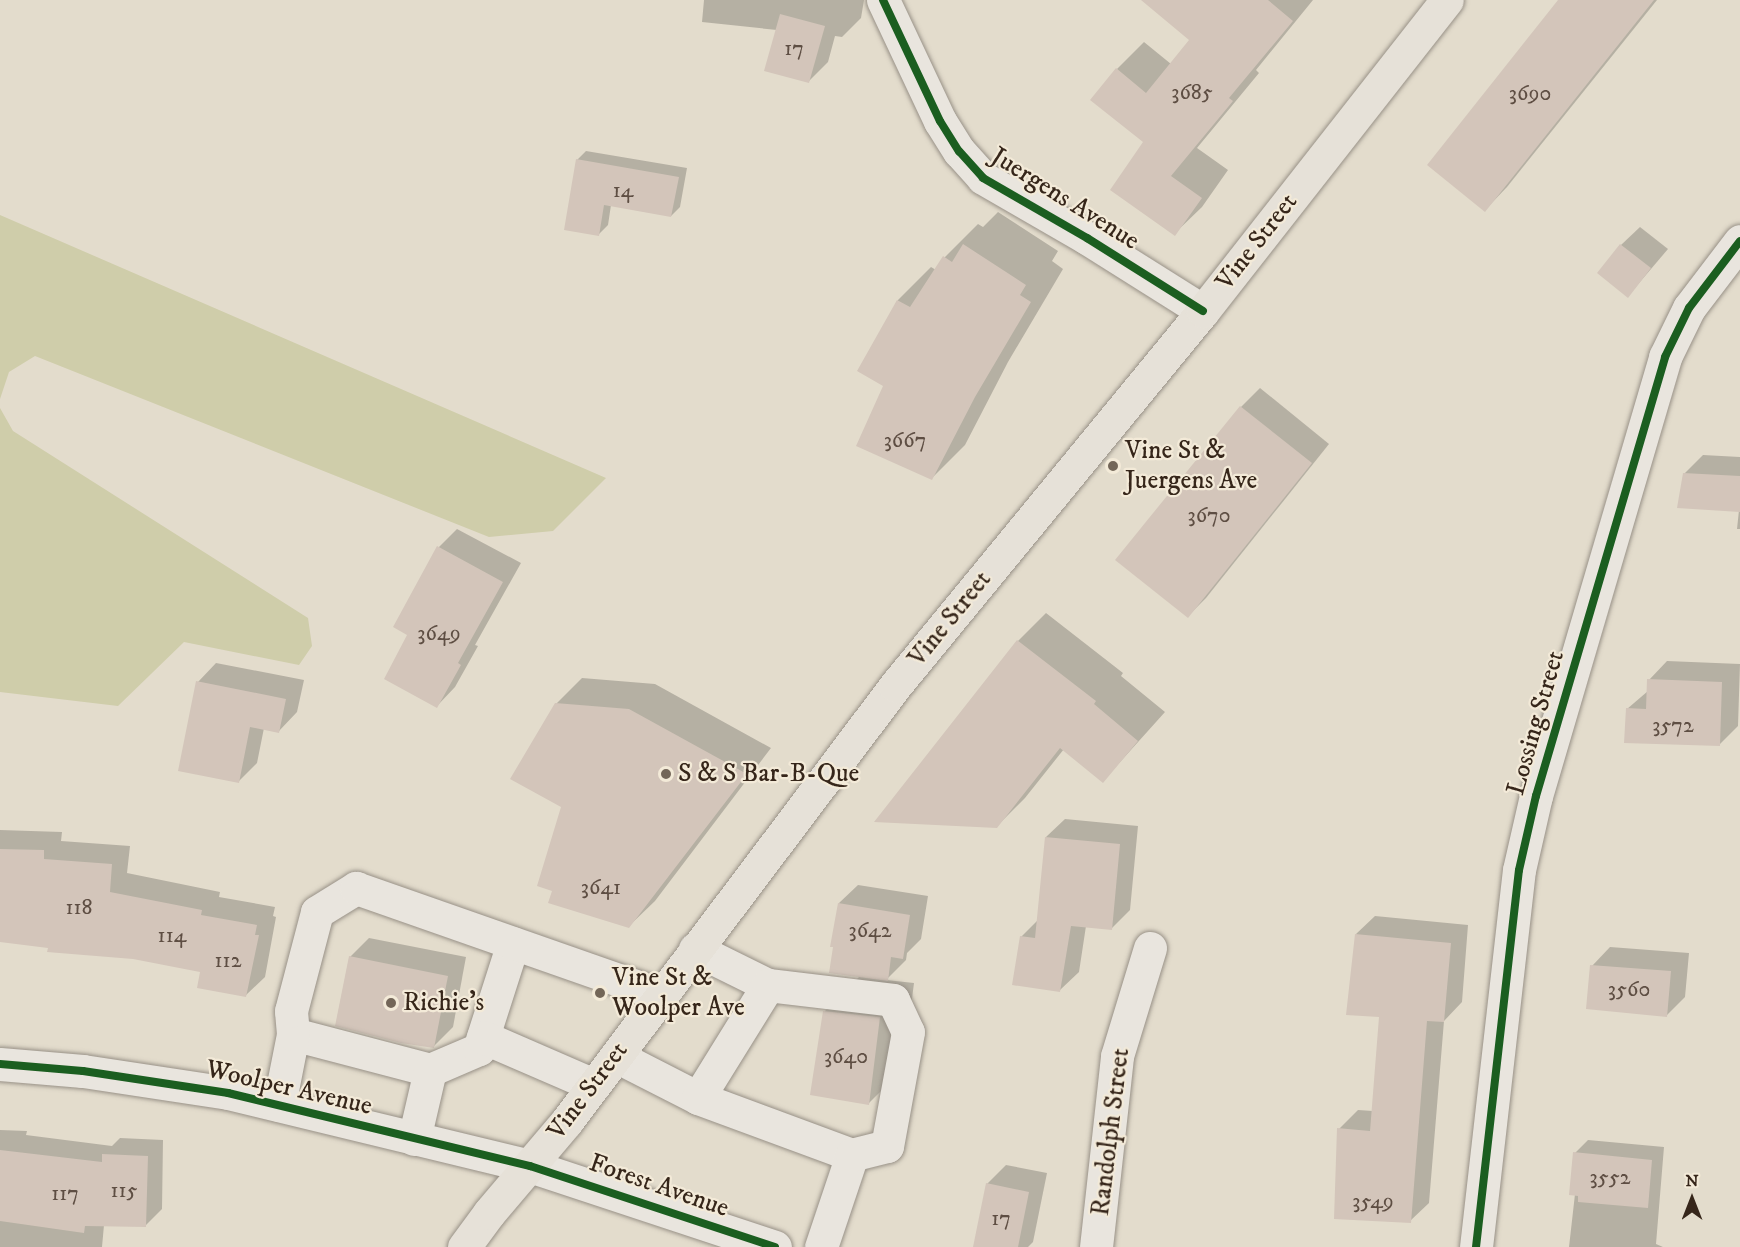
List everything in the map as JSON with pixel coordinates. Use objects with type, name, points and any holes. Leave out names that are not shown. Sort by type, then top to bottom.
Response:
[{"type":"main road","name":"Vine Street","points":[[464,1247],[594,1085],[896,686],[1203,311],[1447,0]]},
{"type":"street","name":"Juergens Avenue","points":[[883,0],[940,121],[959,151],[983,178],[1087,238],[1203,311]]},
{"type":"street","name":"Lossing Street","points":[[1476,1247],[1519,870],[1536,796],[1665,357],[1689,308],[1740,241]]},
{"type":"street","points":[[279,1105],[293,1034],[291,1011],[317,912],[356,888],[661,995]]},
{"type":"street","points":[[293,1034],[430,1070],[479,1049],[513,943]]},
{"type":"street","name":"Randolph Street","points":[[1096,1247],[1117,1056],[1150,948]]},
{"type":"street","points":[[616,1056],[698,1098],[852,1155],[887,1146],[908,1032],[893,1000],[768,985],[695,949]]},
{"type":"street","points":[[698,1098],[768,985]]},
{"type":"street","points":[[483,1036],[594,1085]]},
{"type":"street","name":"Woolper Avenue","points":[[0,1064],[102,1073],[228,1093],[530,1166]]},
{"type":"street","points":[[414,1139],[430,1070]]},
{"type":"street","points":[[821,1247],[852,1155]]},
{"type":"street","name":"Forest Avenue","points":[[530,1166],[775,1247]]},
{"type":"shaded area","points":[[0,215],[606,478],[553,531],[489,537],[35,356],[9,372],[0,399]]},
{"type":"shaded area","points":[[0,408],[13,431],[308,618],[312,646],[299,665],[184,642],[118,706],[0,692]]},
{"type":"building","points":[[1141,0],[1268,0],[1293,21],[1229,98],[1233,101],[1171,176],[1202,198],[1175,236],[1110,190],[1143,142],[1090,100],[1116,68],[1146,93],[1189,40]]},
{"type":"building","points":[[1558,0],[1654,0],[1485,212],[1427,165]]},
{"type":"building","points":[[780,14],[825,26],[809,83],[764,71]]},
{"type":"building","points":[[576,159],[679,177],[671,217],[604,205],[599,236],[564,230]]},
{"type":"building","points":[[963,244],[1026,285],[1020,295],[1031,302],[975,397],[932,480],[856,446],[883,386],[857,371],[897,300],[910,307],[943,256],[952,262]]},
{"type":"building","points":[[1620,244],[1651,268],[1628,298],[1597,273]]},
{"type":"building","points":[[1240,406],[1312,463],[1188,618],[1115,560]]},
{"type":"building","points":[[1683,473],[1740,476],[1740,512],[1677,508]]},
{"type":"building","points":[[437,546],[503,582],[458,663],[461,665],[437,708],[384,679],[407,635],[393,627]]},
{"type":"building","points":[[1017,640],[1096,701],[1094,704],[1138,741],[1103,783],[1060,748],[997,828],[874,822]]},
{"type":"building","points":[[1647,679],[1722,682],[1720,746],[1624,743],[1626,708],[1646,709]]},
{"type":"building","points":[[196,681],[286,699],[279,733],[250,727],[239,783],[178,771]]},
{"type":"building","points":[[555,703],[629,709],[747,774],[629,928],[548,903],[552,891],[537,886],[561,807],[510,779]]},
{"type":"building","points":[[1045,837],[1120,844],[1112,930],[1071,926],[1060,992],[1012,985],[1020,936],[1035,938]]},
{"type":"building","points":[[0,849],[44,850],[44,859],[112,864],[110,892],[202,910],[201,915],[257,925],[255,935],[259,935],[246,997],[197,988],[200,972],[133,959],[47,952],[48,948],[0,942]]},
{"type":"building","points":[[838,903],[910,915],[903,959],[891,957],[888,981],[829,973],[833,947],[830,947]]},
{"type":"building","points":[[1355,934],[1451,943],[1444,1022],[1427,1021],[1411,1223],[1334,1219],[1337,1128],[1370,1131],[1379,1017],[1346,1015]]},
{"type":"building","name":"Richie’s","points":[[349,956],[448,976],[434,1048],[401,1043],[335,1026]]},
{"type":"building","points":[[1590,965],[1671,971],[1667,1017],[1586,1009]]},
{"type":"building","points":[[823,1011],[880,1017],[869,1105],[810,1095]]},
{"type":"building","points":[[0,1150],[102,1162],[102,1154],[148,1156],[146,1227],[85,1226],[84,1233],[0,1221]]},
{"type":"building","points":[[1573,1152],[1652,1160],[1648,1208],[1578,1202],[1578,1196],[1569,1195]]},
{"type":"building","points":[[986,1183],[1029,1192],[1018,1247],[973,1247]]},
{"type":"cycle path","points":[[883,0],[940,121],[959,151],[983,178],[1087,238],[1203,311]]},
{"type":"cycle path","points":[[1476,1247],[1519,870],[1536,796],[1665,357],[1689,308],[1740,241]]},
{"type":"cycle path","points":[[0,1064],[83,1071],[228,1093],[530,1166],[775,1247]]},
{"type":"place","name":"Vine St & Juergens Ave","points":[[1113,466]]},
{"type":"place","name":"S & S Bar-B-Que","points":[[666,774]]},
{"type":"place","name":"Vine St & Woolper Ave","points":[[600,993]]},
{"type":"place","name":"Richie’s","points":[[391,1003]]}]
